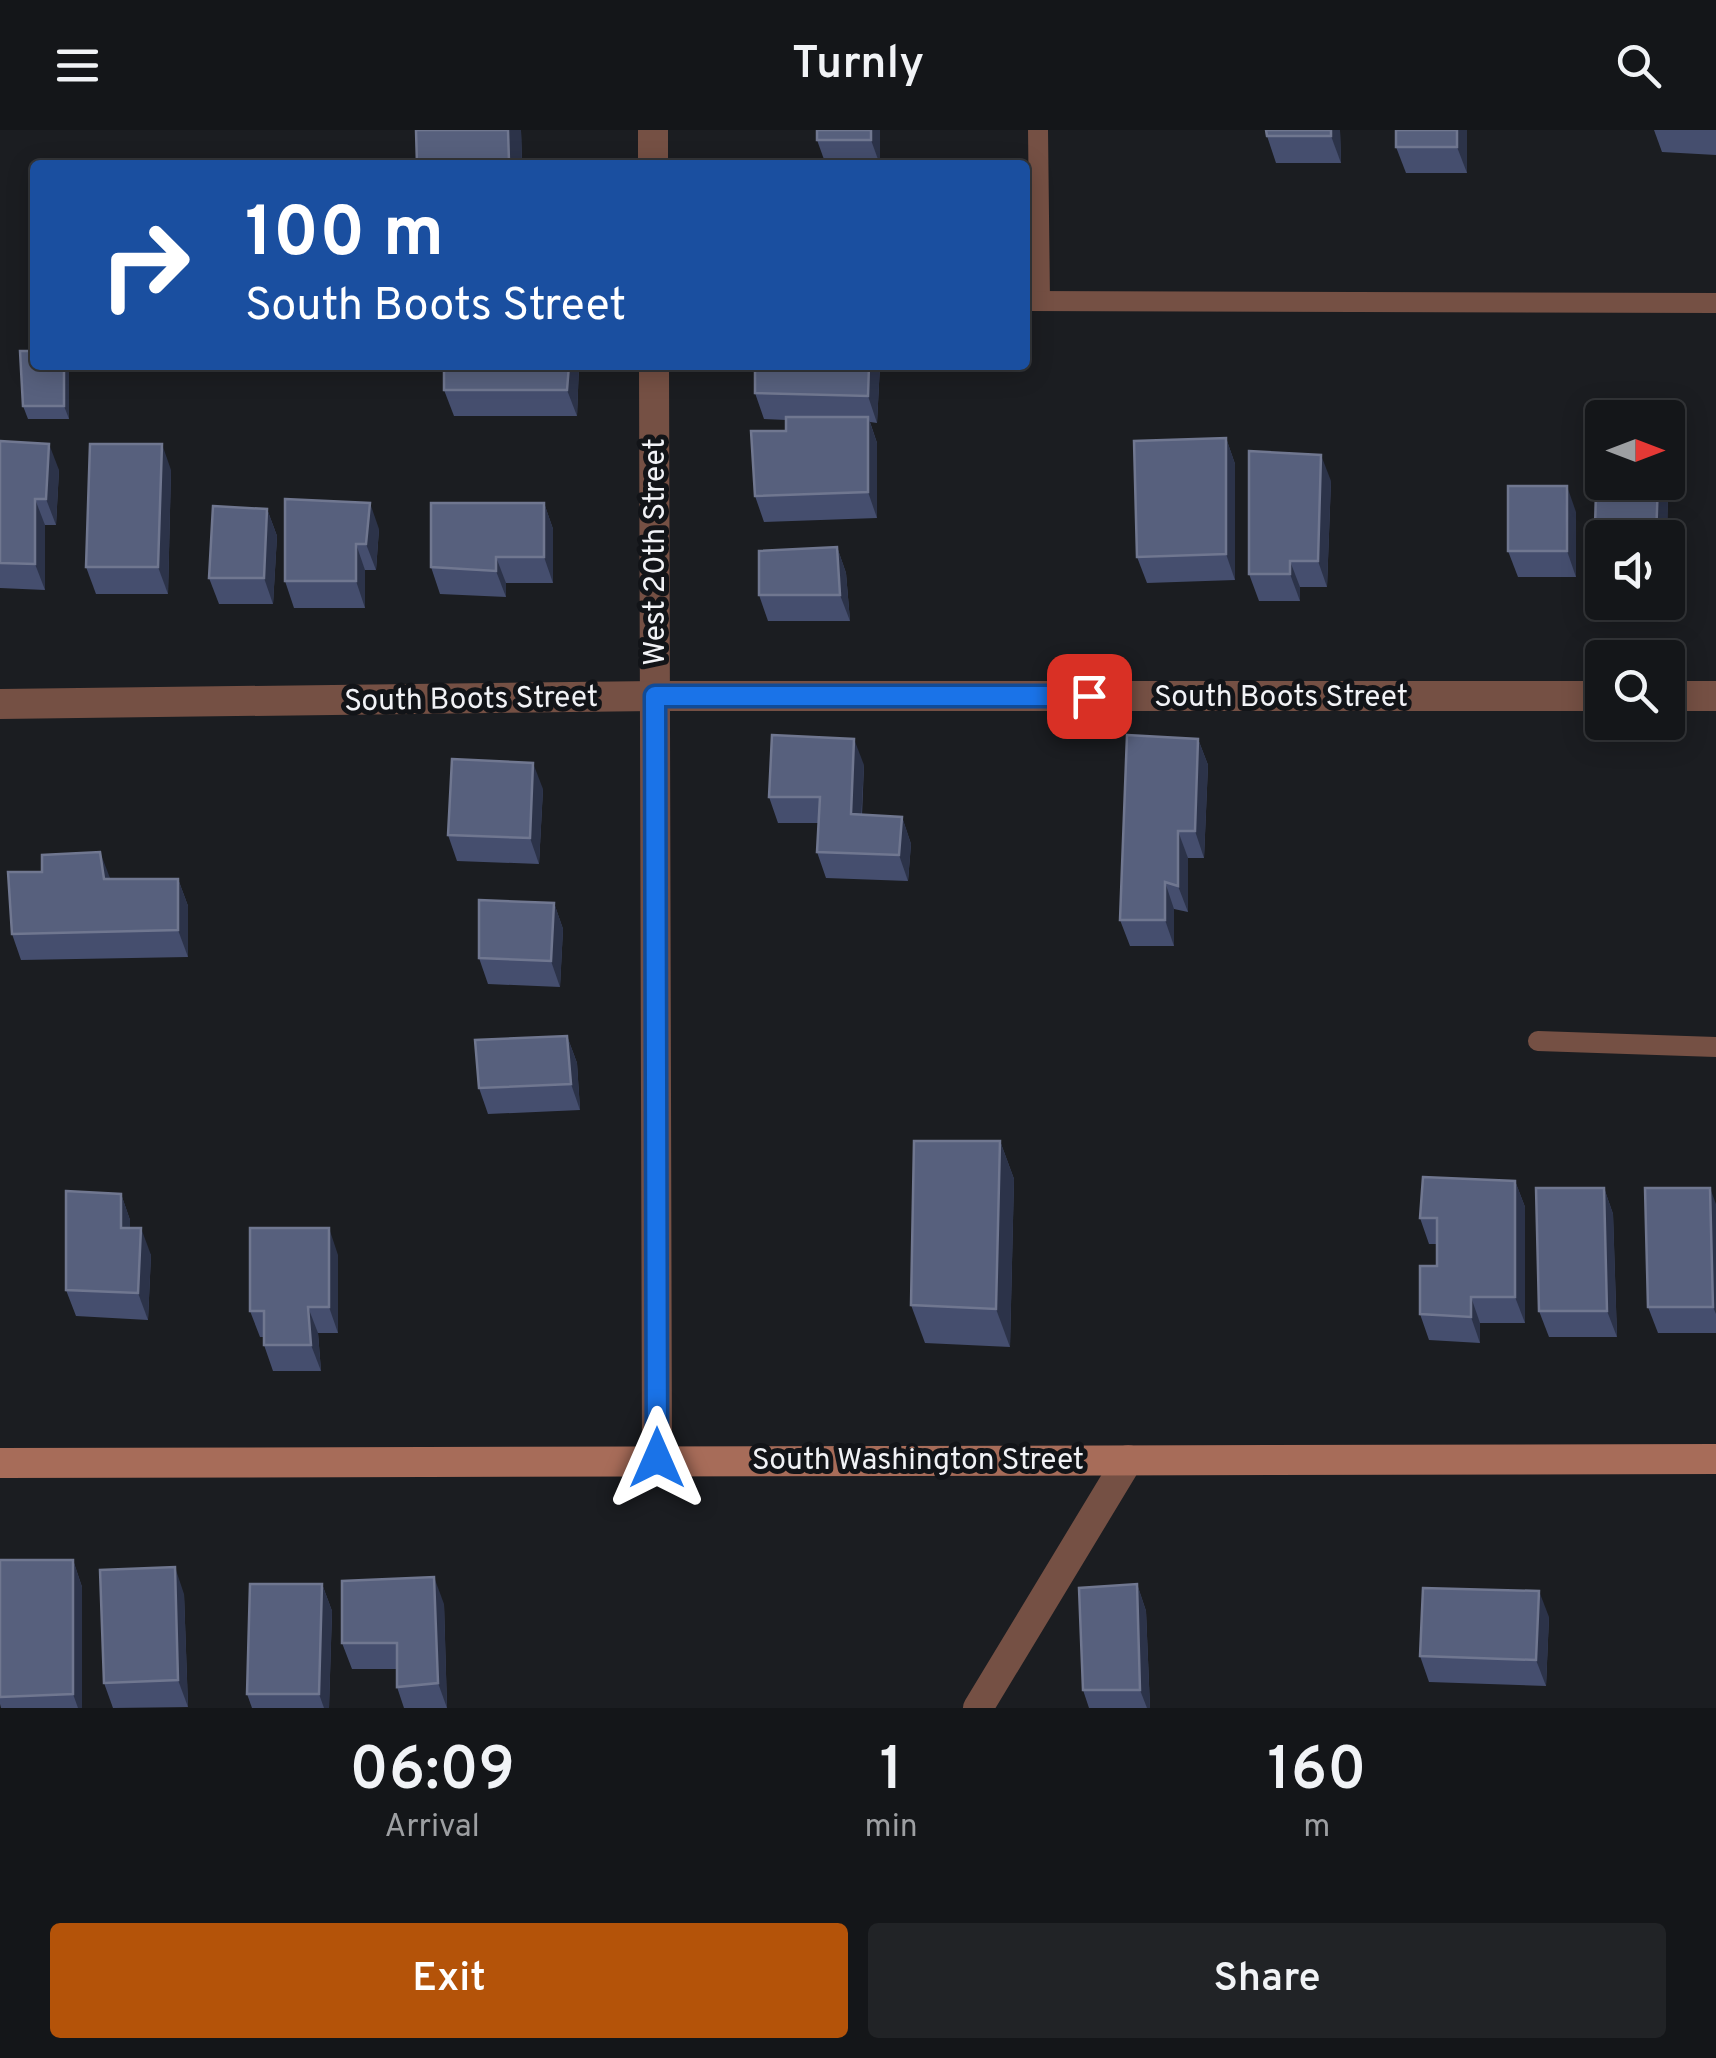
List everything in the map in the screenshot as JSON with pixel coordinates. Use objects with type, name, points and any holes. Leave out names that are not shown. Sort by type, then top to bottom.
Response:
[{"type":"main road","name":"South Washington Street","points":[[0,1462],[657,1458],[1716,1460]]},
{"type":"street","points":[[653,130],[653,160]]},
{"type":"street","name":"West 20th Street","points":[[654,370],[657,1458]]},
{"type":"street","name":"South Boots Street","points":[[0,704],[655,696],[1585,696]]},
{"type":"street","points":[[1685,696],[1716,696]]},
{"type":"street","points":[[978,1708],[1128,1460]]},
{"type":"lane","points":[[1038,130],[1033,301],[1716,303]]},
{"type":"lane","points":[[1538,1041],[1716,1048]]},
{"type":"building","points":[[416,130],[508,130],[509,160],[417,160]]},
{"type":"building","points":[[817,130],[871,130],[871,140],[817,140]]},
{"type":"building","points":[[1266,130],[1331,130],[1331,136],[1267,136]]},
{"type":"building","points":[[1396,130],[1457,130],[1457,147],[1396,147]]},
{"type":"building","points":[[20,351],[30,351],[30,370],[64,370],[64,406],[23,406]]},
{"type":"building","points":[[444,370],[569,370],[567,390],[444,390]]},
{"type":"building","points":[[755,370],[869,370],[868,396],[755,393]]},
{"type":"building","points":[[786,417],[868,417],[868,492],[755,496],[751,431],[786,431]]},
{"type":"building","points":[[1226,438],[1226,554],[1137,557],[1134,441]]},
{"type":"building","points":[[0,441],[49,444],[46,499],[35,499],[35,564],[0,563]]},
{"type":"building","points":[[90,444],[162,444],[158,567],[86,567]]},
{"type":"building","points":[[1249,451],[1321,455],[1318,561],[1290,561],[1290,574],[1249,574]]},
{"type":"building","points":[[1508,486],[1567,486],[1567,551],[1508,551]]},
{"type":"building","points":[[285,499],[370,503],[366,544],[356,544],[356,581],[285,581]]},
{"type":"building","points":[[1596,500],[1657,500],[1657,520],[1595,520]]},
{"type":"building","points":[[431,503],[544,503],[544,557],[496,557],[496,571],[431,567]]},
{"type":"building","points":[[213,506],[267,509],[264,578],[209,578]]},
{"type":"building","points":[[837,547],[840,595],[759,595],[759,551]]},
{"type":"building","points":[[772,735],[854,739],[851,814],[902,817],[899,855],[817,852],[820,797],[769,797]]},
{"type":"building","points":[[1127,735],[1198,739],[1195,831],[1178,831],[1178,886],[1165,882],[1165,920],[1120,920]]},
{"type":"building","points":[[452,759],[533,763],[530,838],[448,835]]},
{"type":"building","points":[[100,852],[104,879],[178,879],[178,930],[12,934],[8,872],[42,872],[42,855]]},
{"type":"building","points":[[479,900],[554,903],[551,961],[479,958]]},
{"type":"building","points":[[567,1036],[571,1084],[479,1088],[475,1040]]},
{"type":"building","points":[[914,1141],[1000,1141],[996,1309],[911,1305]]},
{"type":"building","points":[[1423,1177],[1515,1181],[1515,1297],[1471,1297],[1471,1317],[1420,1314],[1420,1266],[1437,1266],[1437,1218],[1420,1218]]},
{"type":"building","points":[[1536,1188],[1604,1188],[1607,1311],[1539,1311]]},
{"type":"building","points":[[1645,1188],[1710,1188],[1713,1307],[1648,1307]]},
{"type":"building","points":[[66,1191],[121,1194],[121,1228],[141,1228],[138,1293],[66,1290]]},
{"type":"building","points":[[250,1228],[329,1228],[329,1307],[308,1307],[311,1345],[264,1345],[264,1311],[250,1311]]},
{"type":"building","points":[[0,1560],[73,1560],[73,1694],[0,1697]]},
{"type":"building","points":[[175,1567],[178,1680],[104,1683],[100,1570]]},
{"type":"building","points":[[434,1577],[438,1683],[397,1687],[397,1643],[342,1643],[342,1581]]},
{"type":"building","points":[[250,1584],[322,1584],[319,1694],[247,1694]]},
{"type":"building","points":[[1137,1584],[1140,1690],[1083,1690],[1079,1588]]},
{"type":"building","points":[[1423,1588],[1539,1591],[1536,1660],[1420,1656]]},
{"type":"route","points":[[657,1458],[655,696],[1089,696]]}]
